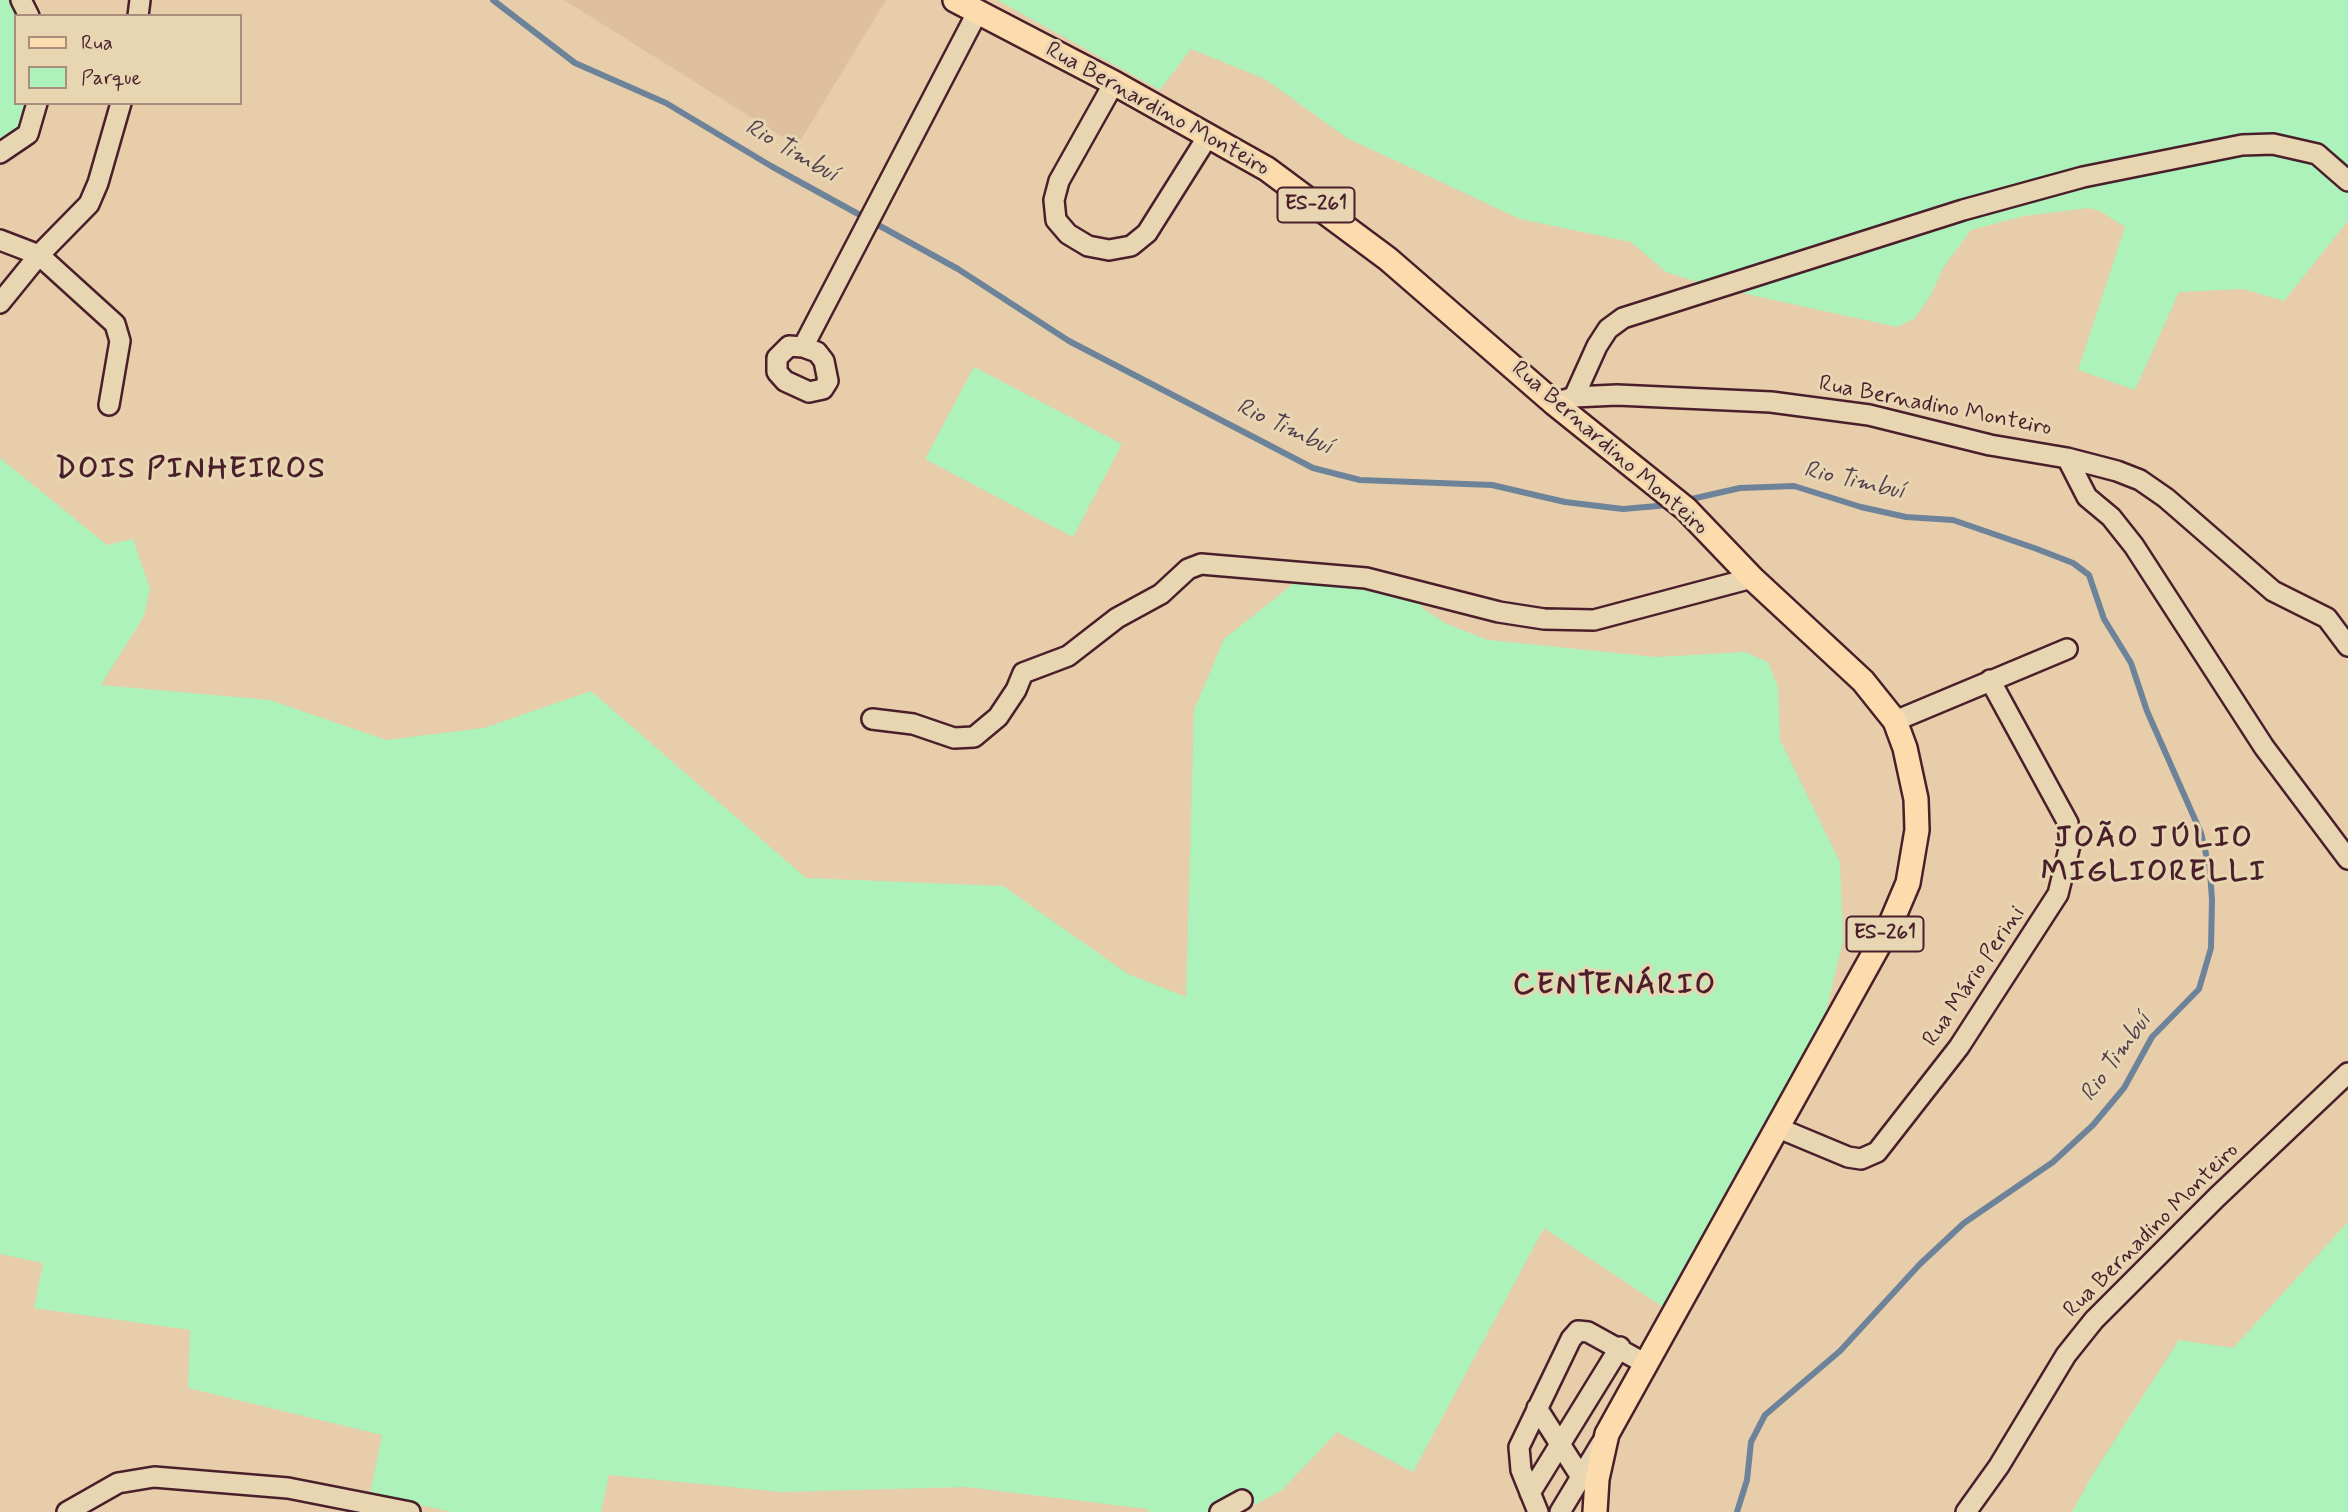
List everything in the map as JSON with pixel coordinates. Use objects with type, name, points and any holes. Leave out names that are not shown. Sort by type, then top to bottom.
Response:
[{"type":"main road","name":"Rua Bernardino Monteiro","points":[[955,0],[1114,83],[1267,169],[1388,259],[1564,400],[1686,509],[1752,578],[1863,681],[1895,721],[1905,748],[1916,799],[1917,830],[1908,883],[1891,923],[1776,1127]]},
{"type":"main road","name":"ES-261","points":[[1595,1512],[1597,1479],[1607,1434],[1776,1127]]},
{"type":"street","points":[[803,347],[872,210],[977,13]]},
{"type":"street","points":[[1114,83],[1059,181],[1054,200],[1056,220],[1068,234],[1088,246],[1109,250],[1131,246],[1147,233],[1208,136]]},
{"type":"street","points":[[0,153],[28,134],[36,105]]},
{"type":"street","points":[[0,303],[39,256],[89,204],[98,183],[120,105]]},
{"type":"street","points":[[1564,400],[1608,330],[1623,318],[1963,209],[2083,177],[2242,145],[2273,144],[2318,154],[2348,181]]},
{"type":"street","points":[[0,240],[39,256],[115,324],[120,341],[109,405]]},
{"type":"street","name":"Rua Bernadino Monteiro","points":[[1564,400],[1617,395],[1771,402],[1869,415],[1990,445],[2067,458],[2087,498],[2111,517],[2134,546],[2264,747],[2348,859]]},
{"type":"street","points":[[2067,458],[2140,480],[2165,498],[2267,586],[2327,618],[2348,646]]},
{"type":"street","points":[[872,719],[913,724],[954,738],[974,737],[998,717],[1027,670],[1069,656],[1117,618],[1161,594],[1188,569],[1201,564],[1366,578],[1499,612],[1544,620],[1594,620],[1752,578]]},
{"type":"street","points":[[1895,721],[2067,649]]},
{"type":"street","name":"Rua Mário Perini","points":[[1776,1127],[1848,1157],[1861,1159],[1875,1153],[1959,1047],[2058,894],[2070,845],[2068,823],[1990,680]]},
{"type":"street","name":"Rua Bernadino Monteiro","points":[[1966,1512],[2000,1466],[2059,1366],[2094,1320],[2159,1253],[2348,1073]]},
{"type":"street","points":[[1538,1512],[1518,1458],[1519,1447],[1578,1331],[1588,1332],[1619,1347],[1646,1364]]},
{"type":"street","points":[[1530,1493],[1619,1347]]},
{"type":"street","points":[[1537,1408],[1581,1477]]},
{"type":"street","points":[[1560,1512],[1607,1434]]},
{"type":"street","points":[[67,1512],[118,1483],[154,1477],[288,1488],[353,1506],[410,1512]]},
{"type":"street","points":[[1220,1512],[1242,1500]]},
{"type":"shaded area","points":[[564,0],[886,0],[797,146]]},
{"type":"green space","points":[[0,0],[14,0],[22,14],[14,14],[14,105],[31,105],[19,136],[0,141]]},
{"type":"green space","points":[[997,0],[2348,0],[2348,221],[2284,301],[2243,289],[2179,292],[2135,390],[2078,370],[2125,227],[2100,211],[2089,208],[2024,216],[1971,230],[1943,268],[1931,295],[1915,318],[1897,327],[1710,286],[1666,272],[1631,242],[1520,219],[1347,138],[1265,79],[1191,49],[1160,90]]},
{"type":"green space","points":[[974,367],[1122,444],[1073,537],[925,459]]},
{"type":"green space","points":[[0,458],[107,545],[133,539],[150,589],[144,616],[101,685],[270,700],[386,740],[484,728],[591,691],[806,878],[1003,886],[1128,974],[1186,997],[1194,710],[1224,639],[1294,583],[1353,578],[1420,588],[1422,608],[1447,624],[1488,640],[1656,657],[1745,652],[1768,662],[1778,687],[1780,740],[1840,862],[1843,941],[1819,1041],[1666,1309],[1544,1228],[1413,1472],[1337,1432],[1282,1490],[1241,1512],[1149,1512],[1148,1509],[966,1487],[781,1492],[609,1475],[601,1512],[452,1512],[370,1494],[382,1435],[188,1388],[190,1330],[34,1308],[43,1263],[0,1254]]},
{"type":"green space","points":[[2348,1222],[2348,1512],[2072,1512],[2093,1474],[2179,1340],[2233,1348]]},
{"type":"waterway","name":"Rio Timbuí","points":[[493,0],[575,63],[666,103],[771,166],[958,269],[1069,341],[1313,468],[1360,480],[1492,485],[1565,502],[1623,509],[1669,505]]},
{"type":"waterway","name":"Rio Timbuí","points":[[1687,500],[1740,488],[1794,486],[1861,507],[1906,517],[1953,520],[2073,563],[2089,575],[2104,619],[2131,663],[2147,711],[2201,833],[2210,871],[2212,900],[2211,948],[2199,989],[2152,1037],[2124,1088],[2093,1125],[2053,1162],[1964,1223],[1920,1264],[1840,1351],[1765,1415],[1751,1442],[1747,1480],[1737,1512]]},
{"type":"district","name":"DOIS PINHEIROS","points":[[191,471]]},
{"type":"district","name":"JOÃO JÚLIO MIGLIORELLI","points":[[2154,857]]},
{"type":"district","name":"CENTENÁRIO","points":[[1615,987]]}]
